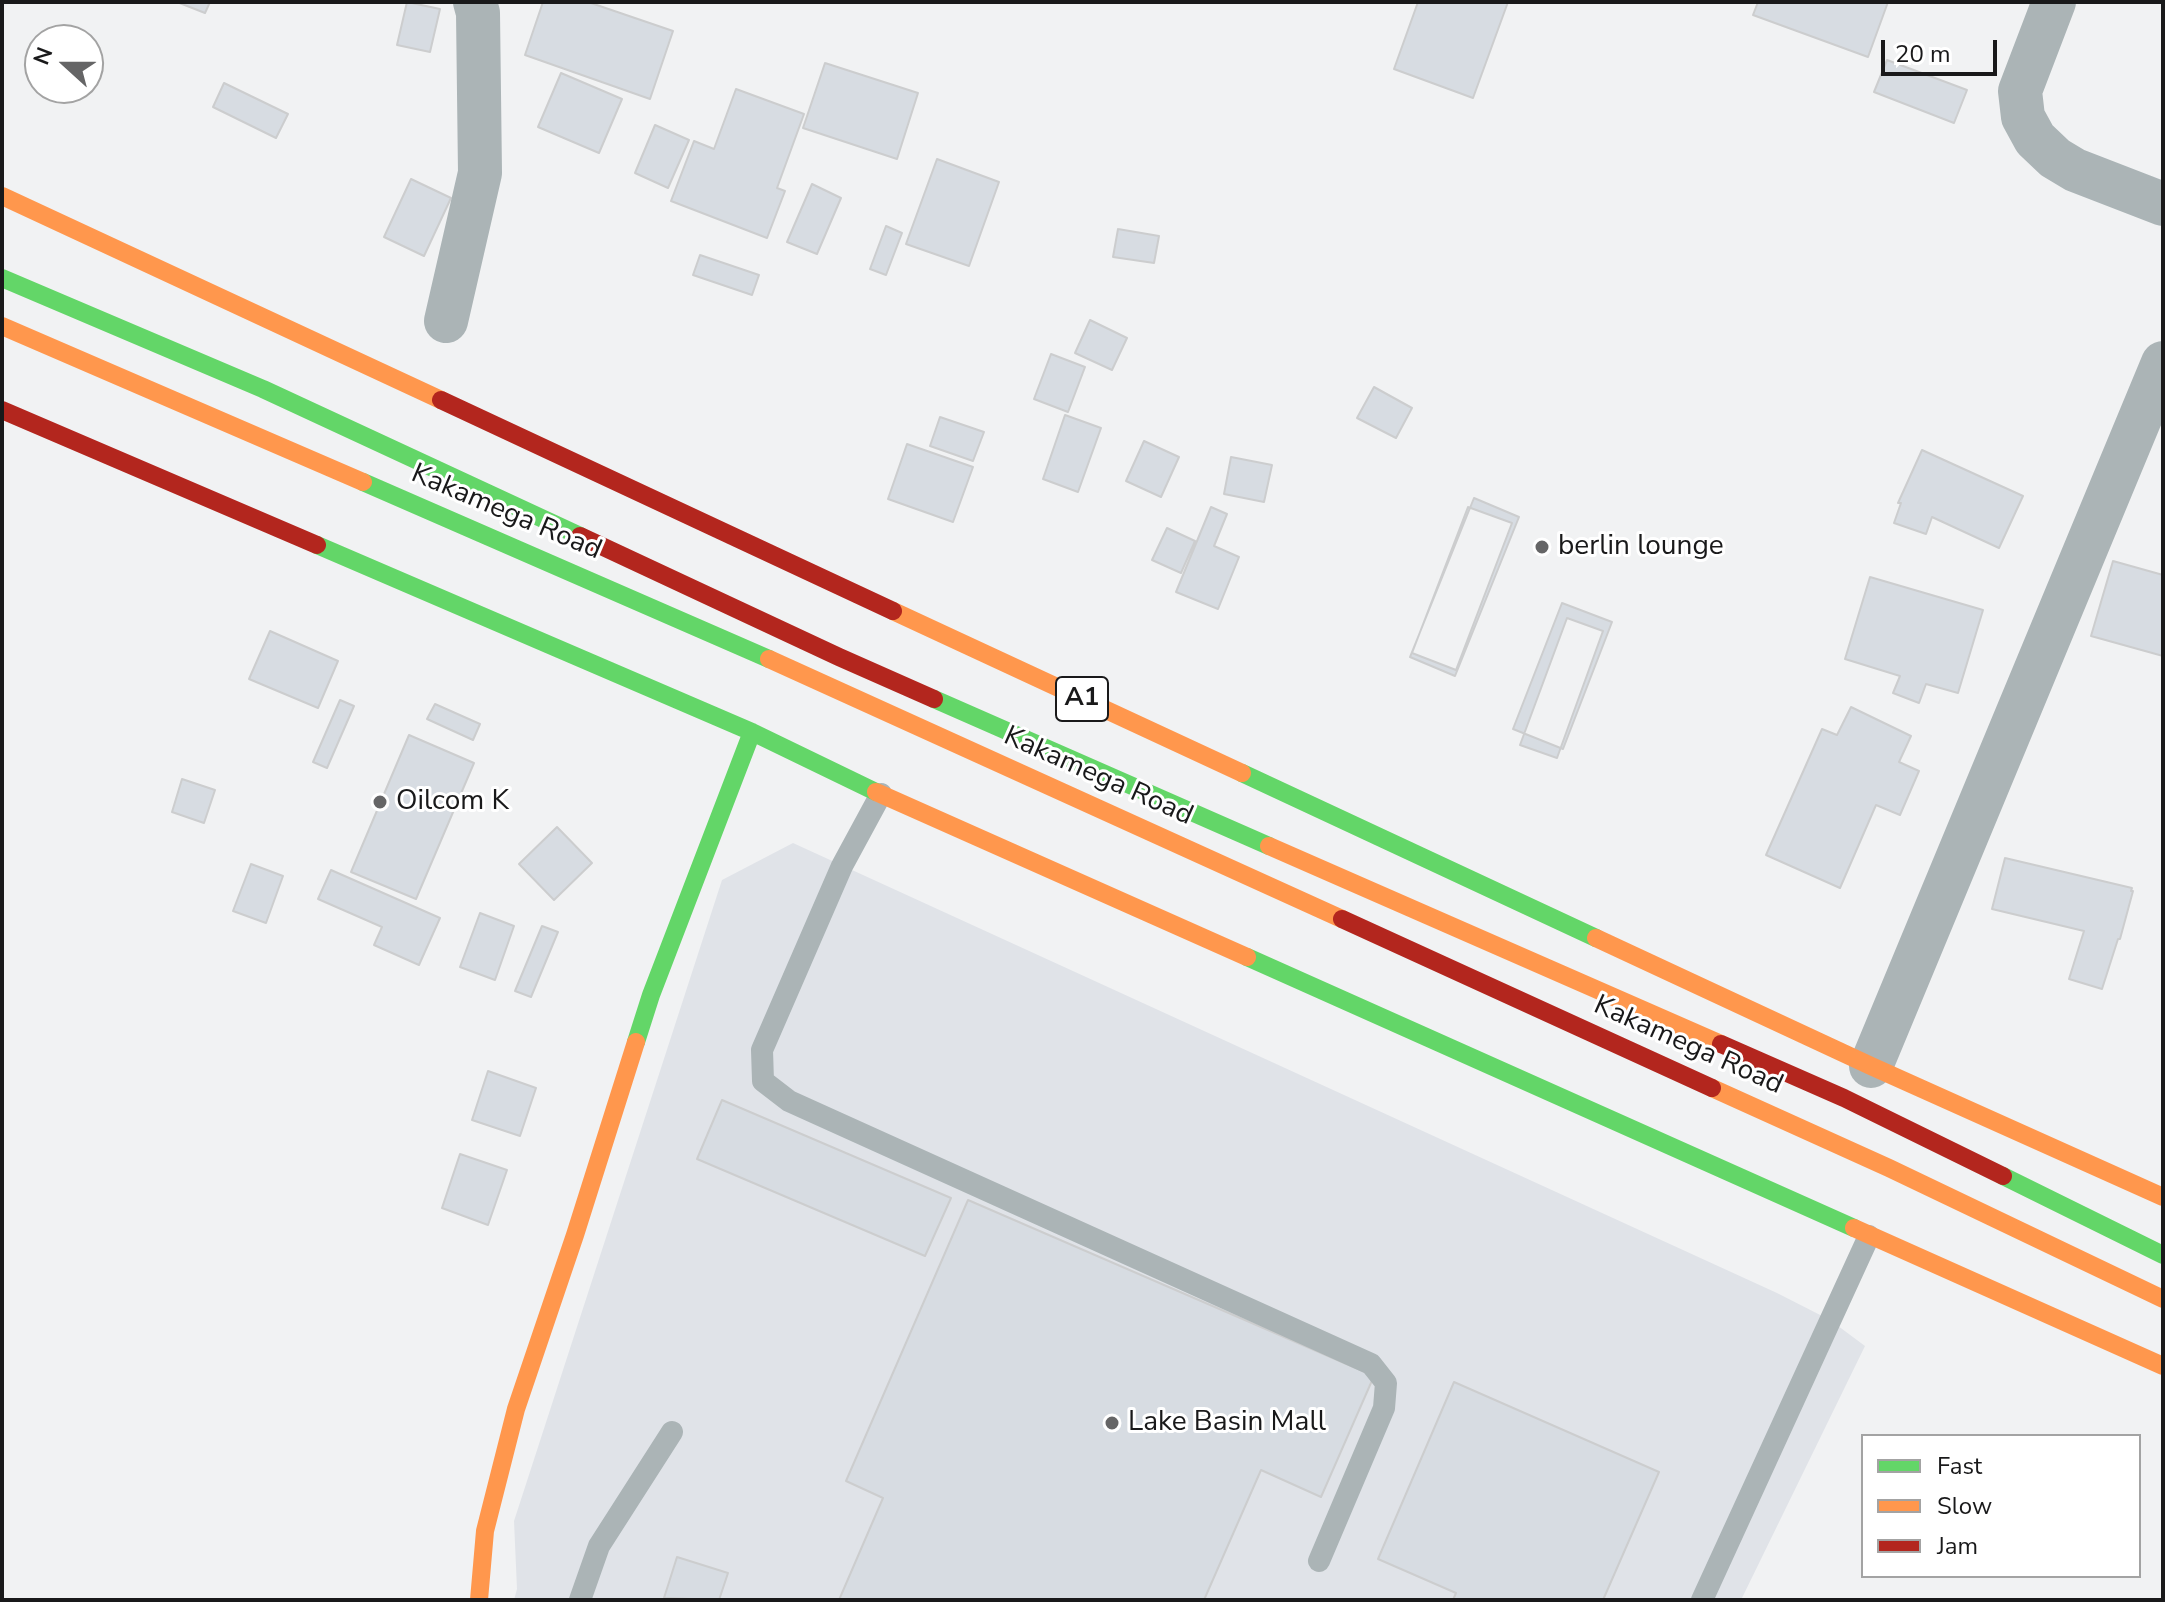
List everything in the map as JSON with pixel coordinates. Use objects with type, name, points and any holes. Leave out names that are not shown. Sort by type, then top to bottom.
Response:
[{"type":"main road","name":"A1","points":[[2,196],[1871,1066],[2163,1197]]},
{"type":"main road","name":"Kakamega Road","points":[[4,278],[263,389],[839,657],[1844,1098],[2163,1255]]},
{"type":"main road","name":"Kakamega Road","points":[[2,326],[723,638],[1889,1168],[2163,1299]]},
{"type":"main road","points":[[2,410],[752,732],[881,794],[2163,1366]]},
{"type":"main road","points":[[479,1600],[485,1531],[516,1409],[651,995],[752,732]]},
{"type":"street","points":[[446,321],[480,173],[478,13],[475,2]]},
{"type":"street","points":[[2054,2],[2020,91],[2023,117],[2035,139],[2055,158],[2075,170],[2163,204]]},
{"type":"street","points":[[1871,1066],[2163,363]]},
{"type":"lane","points":[[881,794],[842,866],[762,1050],[763,1081],[789,1101],[1371,1364],[1386,1383],[1384,1408],[1319,1561]]},
{"type":"lane","points":[[1702,1600],[1869,1236]]},
{"type":"lane","points":[[580,1600],[599,1546],[672,1432]]},
{"type":"shaded area","points":[[793,843],[1777,1293],[1830,1320],[1865,1346],[1741,1600],[514,1600],[517,1589],[514,1521],[722,880]]},
{"type":"building","points":[[177,2],[210,2],[205,13]]},
{"type":"building","points":[[407,2],[440,9],[430,52],[397,45]]},
{"type":"building","points":[[543,2],[588,2],[673,31],[650,99],[525,55]]},
{"type":"building","points":[[1418,2],[1508,2],[1473,98],[1394,69]]},
{"type":"building","points":[[1758,2],[1888,2],[1868,57],[1753,15]]},
{"type":"building","points":[[1887,60],[1967,90],[1954,123],[1874,92]]},
{"type":"building","points":[[825,63],[918,93],[897,159],[803,128]]},
{"type":"building","points":[[561,73],[622,99],[599,153],[538,127]]},
{"type":"building","points":[[224,83],[288,114],[276,138],[213,107]]},
{"type":"building","points":[[736,89],[804,114],[777,188],[785,191],[767,238],[671,201],[694,141],[714,149]]},
{"type":"building","points":[[655,125],[689,140],[668,188],[635,173]]},
{"type":"building","points":[[937,159],[999,182],[969,266],[906,244]]},
{"type":"building","points":[[411,179],[451,198],[424,256],[384,237]]},
{"type":"building","points":[[812,184],[841,198],[817,254],[787,242]]},
{"type":"building","points":[[886,226],[902,233],[886,275],[870,269]]},
{"type":"building","points":[[1118,229],[1159,236],[1154,263],[1113,257]]},
{"type":"building","points":[[700,255],[759,275],[752,295],[693,275]]},
{"type":"building","points":[[1090,320],[1127,338],[1112,370],[1075,353]]},
{"type":"building","points":[[1051,354],[1085,367],[1068,412],[1034,399]]},
{"type":"building","points":[[1374,387],[1412,408],[1396,438],[1357,418]]},
{"type":"building","points":[[1065,415],[1101,428],[1078,492],[1043,479]]},
{"type":"building","points":[[940,417],[984,432],[973,461],[930,446]]},
{"type":"building","points":[[1144,441],[1179,457],[1161,497],[1126,481]]},
{"type":"building","points":[[907,444],[973,467],[953,522],[888,499]]},
{"type":"building","points":[[1922,450],[2023,496],[1999,548],[1932,517],[1926,534],[1894,523],[1901,503],[1898,503]]},
{"type":"building","points":[[1231,457],[1272,465],[1264,502],[1224,494]]},
{"type":"building","points":[[1474,498],[1519,517],[1455,676],[1410,657]]},
{"type":"building","points":[[1211,507],[1227,514],[1214,546],[1239,557],[1218,609],[1176,592]]},
{"type":"building","points":[[1468,507],[1512,523],[1456,670],[1412,653]]},
{"type":"building","points":[[1167,528],[1195,541],[1181,573],[1152,560]]},
{"type":"building","points":[[2113,561],[2163,575],[2163,656],[2091,636]]},
{"type":"building","points":[[1870,577],[1983,610],[1958,693],[1926,684],[1919,703],[1893,693],[1900,676],[1845,659]]},
{"type":"building","points":[[1562,603],[1612,622],[1563,749],[1513,729]]},
{"type":"building","points":[[1567,618],[1603,631],[1557,758],[1520,745]]},
{"type":"building","points":[[270,631],[338,661],[318,708],[249,679]]},
{"type":"building","points":[[340,700],[354,706],[327,768],[313,762]]},
{"type":"building","points":[[435,704],[480,724],[473,740],[427,719]]},
{"type":"building","points":[[1851,707],[1911,736],[1899,762],[1919,771],[1900,815],[1876,805],[1840,888],[1766,855],[1822,729],[1837,735]]},
{"type":"building","points":[[409,735],[474,763],[416,899],[351,872]]},
{"type":"building","points":[[182,779],[215,790],[204,823],[172,812]]},
{"type":"building","points":[[557,827],[592,863],[554,900],[519,864]]},
{"type":"building","points":[[2005,858],[2132,888],[2120,939],[2102,989],[2069,979],[2084,931],[1992,909]]},
{"type":"building","points":[[251,864],[283,876],[266,923],[233,911]]},
{"type":"building","points":[[331,870],[440,918],[419,965],[374,945],[382,927],[318,899]]},
{"type":"building","points":[[480,913],[514,926],[495,980],[460,967]]},
{"type":"building","points":[[542,926],[558,932],[531,997],[515,991]]},
{"type":"building","points":[[488,1071],[536,1088],[520,1136],[472,1120]]},
{"type":"building","points":[[722,1100],[951,1198],[925,1256],[697,1159]]},
{"type":"building","points":[[460,1154],[507,1170],[488,1225],[442,1208]]},
{"type":"building","name":"Lake Basin Mall","points":[[968,1200],[1374,1376],[1321,1497],[1261,1470],[1204,1600],[839,1600],[883,1498],[846,1481]]},
{"type":"building","points":[[1454,1382],[1659,1472],[1603,1600],[1453,1600],[1456,1593],[1378,1559]]},
{"type":"building","points":[[677,1557],[728,1573],[719,1600],[664,1598]]},
{"type":"traffic: fast","points":[[2,278],[263,389],[580,536]]},
{"type":"traffic: fast","points":[[363,482],[769,659]]},
{"type":"traffic: fast","points":[[317,545],[752,732],[876,792]]},
{"type":"traffic: fast","points":[[934,699],[1269,846]]},
{"type":"traffic: fast","points":[[636,1042],[651,995],[752,732]]},
{"type":"traffic: fast","points":[[1242,773],[1596,938]]},
{"type":"traffic: fast","points":[[1247,957],[1854,1228]]},
{"type":"traffic: fast","points":[[2003,1176],[2163,1255]]},
{"type":"traffic: slow","points":[[2,196],[441,400]]},
{"type":"traffic: slow","points":[[2,326],[363,482]]},
{"type":"traffic: slow","points":[[893,611],[1242,773]]},
{"type":"traffic: slow","points":[[769,659],[1342,919]]},
{"type":"traffic: slow","points":[[876,792],[1247,957]]},
{"type":"traffic: slow","points":[[1269,846],[1721,1044]]},
{"type":"traffic: slow","points":[[1596,938],[2163,1197]]},
{"type":"traffic: slow","points":[[479,1600],[485,1531],[516,1409],[636,1042]]},
{"type":"traffic: slow","points":[[1712,1088],[1889,1168],[2163,1299]]},
{"type":"traffic: slow","points":[[1854,1228],[2163,1366]]},
{"type":"traffic: jam","points":[[441,400],[893,611]]},
{"type":"traffic: jam","points":[[2,410],[317,545]]},
{"type":"traffic: jam","points":[[580,536],[934,699]]},
{"type":"traffic: jam","points":[[1342,919],[1712,1088]]},
{"type":"traffic: jam","points":[[1721,1044],[1844,1098],[2003,1176]]},
{"type":"place","name":"berlin lounge","points":[[1542,547]]},
{"type":"place","name":"Oilcom K","points":[[380,802]]},
{"type":"place","name":"Lake Basin Mall","points":[[1112,1423]]}]
